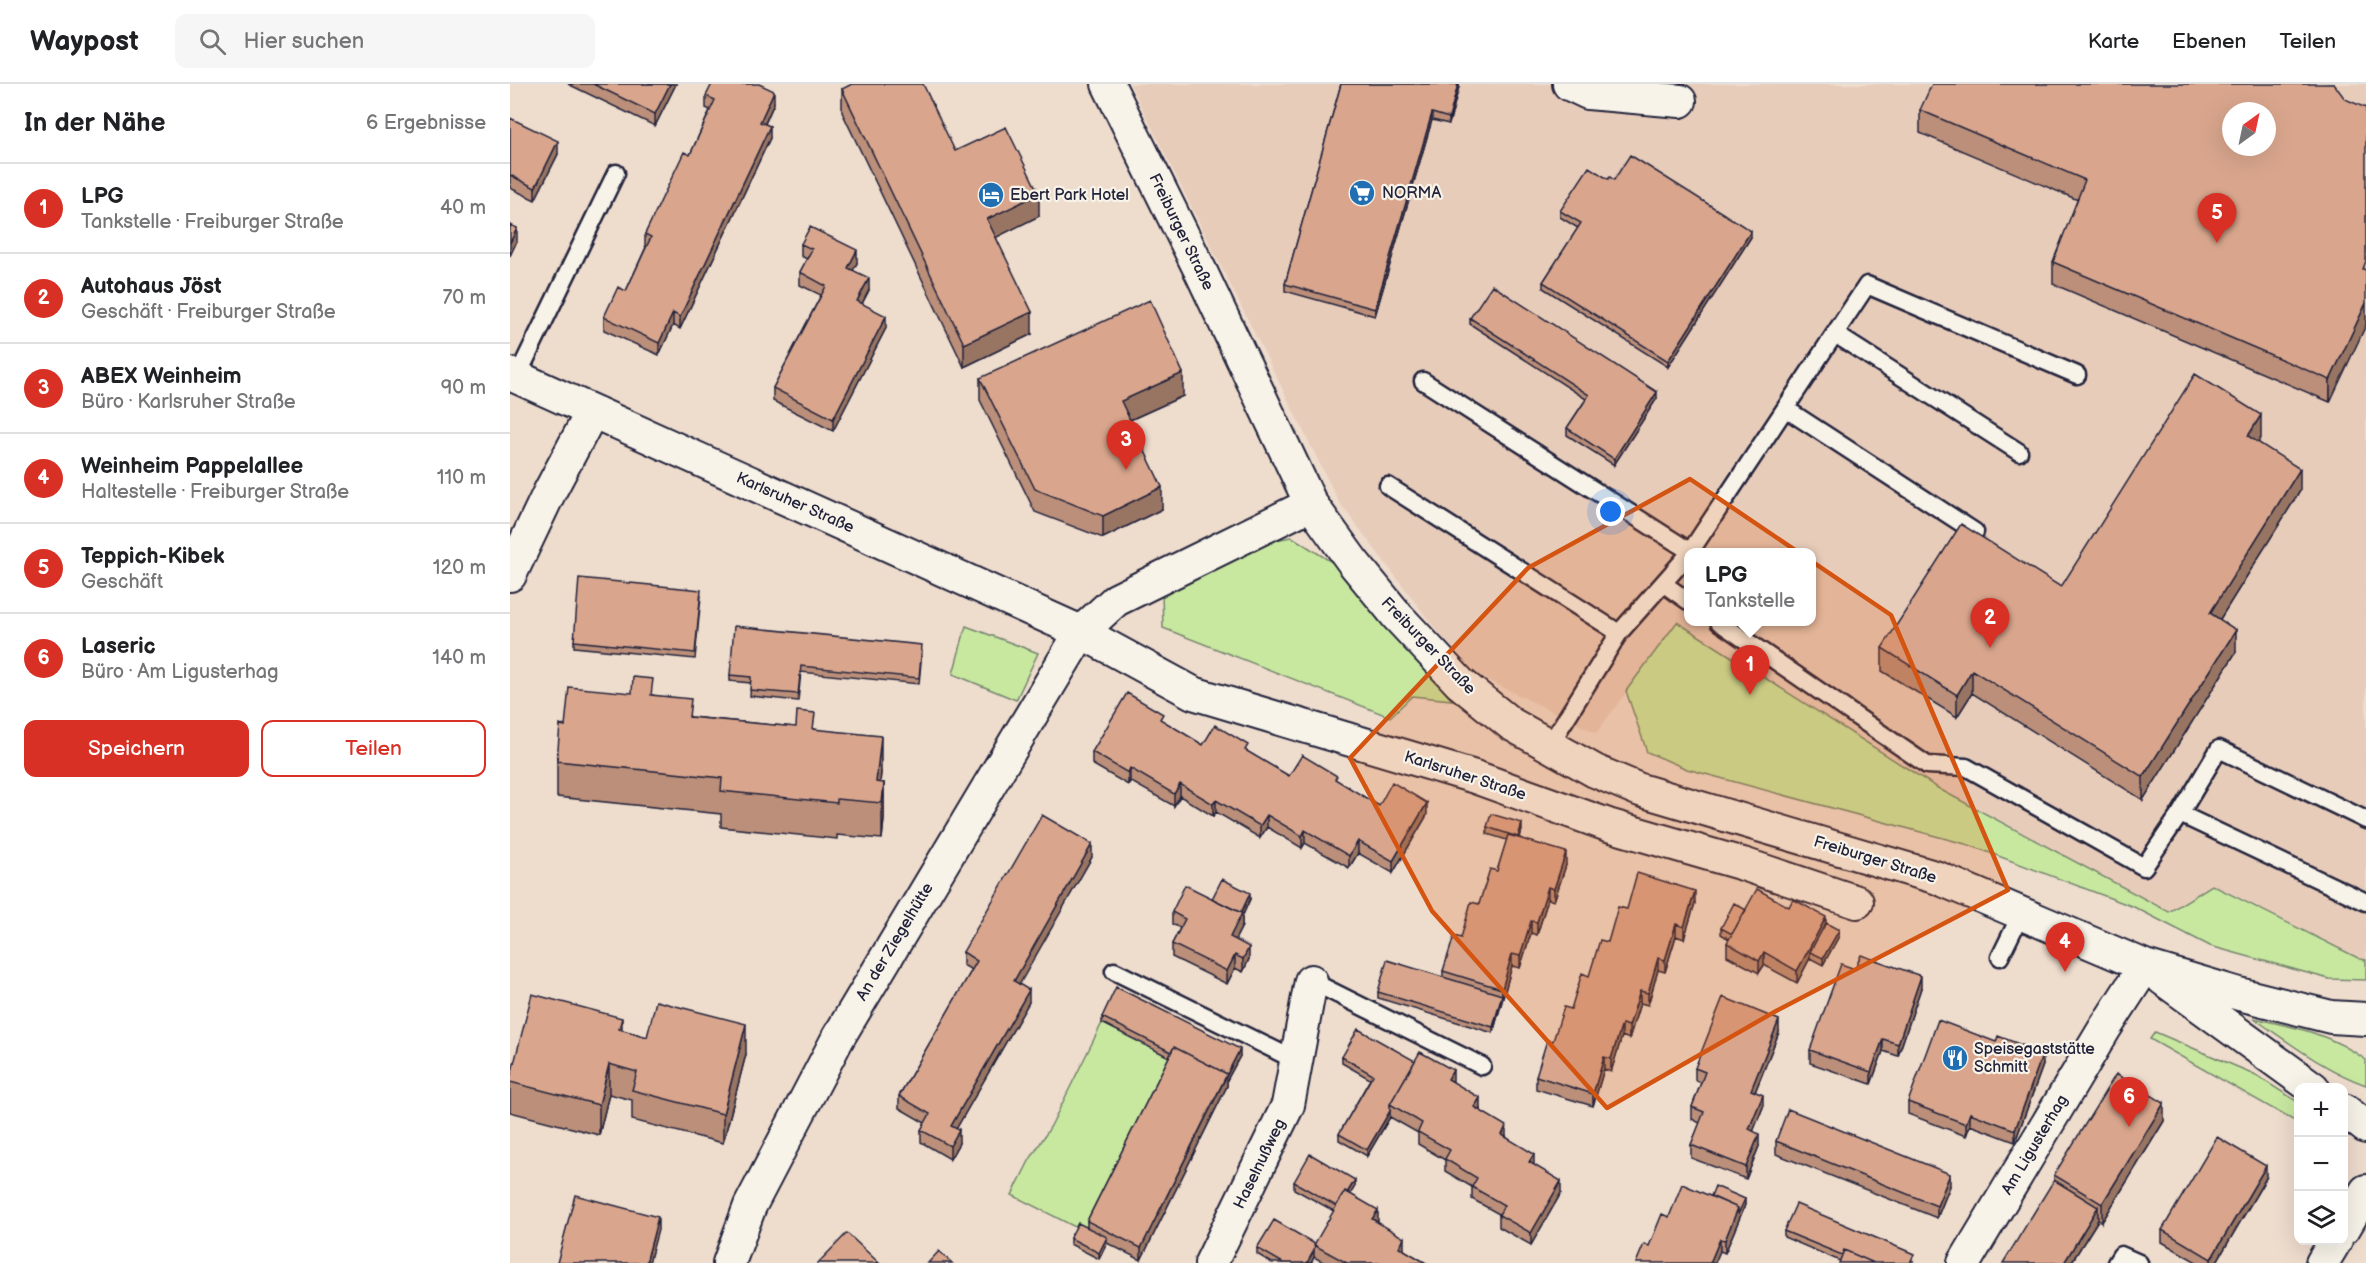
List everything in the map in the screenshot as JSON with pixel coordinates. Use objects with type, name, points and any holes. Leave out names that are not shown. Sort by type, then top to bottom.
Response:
[{"type":"street","name":"Freiburger Straße","points":[[1108,84],[1202,272],[1311,504],[1353,562],[1398,617],[1460,683],[1510,724],[1595,771],[1640,790],[1938,878],[2145,966],[2239,994],[2331,1017],[2366,1019]]},
{"type":"street","points":[[1569,84],[1588,93],[1680,101]]},
{"type":"street","name":"Karlsruher Straße","points":[[513,375],[1081,632],[1193,693],[1475,777],[1608,825],[1743,864],[1857,902]]},
{"type":"street","points":[[510,575],[550,491],[592,412]]},
{"type":"street","points":[[1081,632],[1116,600],[1311,504]]},
{"type":"street","name":"An der Ziegelhütte","points":[[729,1263],[750,1206],[837,1038],[1081,632]]},
{"type":"street","name":"Freiburger Straße","points":[[2145,966],[2306,1083]]},
{"type":"street","name":"Am Ligusterhag","points":[[1964,1263],[2105,1028],[2145,966]]},
{"type":"street","name":"Haselnußweg","points":[[1211,1263],[1288,1105],[1311,981]]},
{"type":"street","name":"Freiburger Straße","points":[[2331,1017],[2366,1037]]},
{"type":"street","points":[[2348,1114],[2366,1127]]},
{"type":"street","points":[[2348,1220],[2366,1191]]},
{"type":"street","points":[[2322,1263],[2333,1245]]},
{"type":"lane","points":[[513,375],[616,173]]},
{"type":"lane","points":[[1693,548],[1867,285],[2078,375]]},
{"type":"lane","points":[[1835,334],[2019,452]]},
{"type":"lane","points":[[1423,381],[1684,549]]},
{"type":"lane","points":[[1786,409],[1975,532]]},
{"type":"lane","points":[[1388,486],[1619,633]]},
{"type":"lane","points":[[1549,746],[1619,633],[1684,560]]},
{"type":"lane","points":[[1664,584],[1684,598]]},
{"type":"lane","points":[[1726,626],[1928,765],[1966,767],[2144,867],[2180,814],[2219,749],[2366,820]]},
{"type":"lane","points":[[2180,814],[2366,902]]},
{"type":"lane","points":[[2000,957],[2022,912]]},
{"type":"lane","points":[[1114,971],[1297,1061]]},
{"type":"lane","points":[[1311,981],[1482,1066]]},
{"type":"lane","points":[[2116,1263],[2121,1255],[2139,1263]]},
{"type":"highlighted area","points":[[1690,479],[1891,615],[2008,890],[1776,1011],[1607,1108],[1432,911],[1350,758],[1528,568]]},
{"type":"shaded area","points":[[1130,84],[2366,84],[2366,960],[2213,885],[2169,912],[1941,790],[1684,626],[1816,626],[1816,548],[1684,548],[1684,626],[1678,622],[1596,733],[1466,669],[1339,502]]},
{"type":"green space","points":[[1292,537],[1338,566],[1452,700],[1412,696],[1390,717],[1163,628],[1162,593],[1246,545]]},
{"type":"green space","points":[[1677,622],[1941,790],[2169,912],[2212,885],[2366,960],[2366,980],[2329,979],[2210,946],[2134,907],[1969,845],[1687,769],[1647,752],[1626,691]]},
{"type":"green space","points":[[966,626],[1038,653],[1016,700],[953,674]]},
{"type":"green space","points":[[2253,1018],[2312,1033],[2353,1051],[2366,1060],[2366,1085],[2322,1064]]},
{"type":"green space","points":[[1102,1023],[1174,1059],[1087,1233],[1012,1195],[1029,1161],[1051,1126]]},
{"type":"green space","points":[[2155,1032],[2254,1074],[2294,1099],[2294,1121],[2150,1039]]},
{"type":"building","points":[[593,84],[670,84],[655,114]]},
{"type":"building","points":[[712,84],[759,84],[774,91],[760,122],[770,126],[680,317],[673,313],[659,343],[604,317],[618,287],[626,291],[651,237],[645,234],[684,152],[690,155],[715,100],[706,96]]},
{"type":"building","points":[[852,84],[923,84],[955,151],[1006,127],[1039,194],[987,219],[1032,312],[964,344],[842,89]]},
{"type":"building","name":"NORMA","points":[[1341,84],[1458,84],[1449,118],[1432,113],[1375,309],[1285,284]]},
{"type":"building","points":[[1932,84],[2334,84],[2345,99],[2366,108],[2366,261],[2363,269],[2366,270],[2366,303],[2330,380],[2053,262],[2085,180],[1920,110]]},
{"type":"building","points":[[510,118],[558,141],[535,188],[510,175]]},
{"type":"building","points":[[1630,155],[1751,231],[1668,361],[1543,282],[1581,223],[1560,211],[1589,167],[1608,179],[1610,177],[1614,180]]},
{"type":"building","points":[[510,225],[517,228],[510,243]]},
{"type":"building","points":[[810,227],[857,250],[848,268],[869,278],[857,301],[886,316],[833,419],[773,388],[826,286],[800,272],[812,249],[801,244]]},
{"type":"building","points":[[1492,285],[1657,392],[1614,459],[1567,428],[1589,395],[1470,318]]},
{"type":"building","points":[[1150,300],[1183,373],[1121,401],[1162,487],[1103,516],[1035,489],[980,378]]},
{"type":"building","points":[[2195,374],[2261,415],[2248,436],[2300,469],[2210,613],[2236,630],[2143,777],[1972,670],[1957,695],[1882,648],[1961,524],[2061,587]]},
{"type":"building","points":[[579,578],[701,590],[695,653],[574,641]]},
{"type":"building","points":[[734,626],[922,645],[919,678],[801,666],[798,694],[750,690],[751,677],[730,675]]},
{"type":"building","points":[[633,677],[653,679],[651,695],[691,699],[689,717],[796,727],[797,711],[815,713],[813,729],[881,736],[876,782],[884,783],[882,803],[837,799],[837,803],[721,791],[722,778],[557,761],[560,725],[565,726],[569,687],[632,693]]},
{"type":"building","points":[[1127,693],[1163,714],[1160,719],[1203,745],[1215,725],[1248,745],[1245,750],[1289,776],[1302,755],[1337,776],[1335,779],[1379,806],[1392,782],[1427,803],[1393,861],[1358,841],[1349,856],[1305,830],[1302,836],[1267,815],[1260,826],[1216,800],[1213,804],[1180,784],[1174,794],[1130,768],[1128,773],[1092,752]]},
{"type":"building","points":[[1491,814],[1522,823],[1518,837],[1487,827]]},
{"type":"building","points":[[1042,815],[1092,844],[1014,981],[1029,990],[951,1126],[959,1130],[950,1146],[921,1130],[930,1114],[899,1096],[977,961],[963,952]]},
{"type":"building","points":[[1508,835],[1566,852],[1554,889],[1548,887],[1537,922],[1531,921],[1520,956],[1512,954],[1502,989],[1443,971],[1454,936],[1461,938],[1471,902],[1479,904],[1490,869],[1497,871]]},
{"type":"building","points":[[1637,873],[1695,891],[1684,927],[1676,924],[1665,960],[1658,958],[1648,993],[1640,991],[1629,1026],[1622,1024],[1611,1059],[1604,1057],[1593,1094],[1536,1076],[1547,1040],[1553,1041],[1564,1007],[1571,1009],[1582,973],[1589,976],[1600,940],[1608,942],[1618,907],[1627,909]]},
{"type":"building","points":[[1222,879],[1250,893],[1241,913],[1212,899]]},
{"type":"building","points":[[1185,885],[1242,913],[1230,937],[1249,947],[1243,959],[1235,955],[1227,971],[1172,944],[1185,919],[1172,912]]},
{"type":"building","points":[[1757,889],[1789,907],[1793,899],[1826,917],[1797,971],[1764,952],[1759,961],[1727,943]]},
{"type":"building","points":[[1734,903],[1746,910],[1732,934],[1721,928]]},
{"type":"building","points":[[1826,923],[1839,930],[1823,958],[1810,952]]},
{"type":"building","points":[[1861,955],[1921,976],[1898,1044],[1883,1039],[1871,1072],[1810,1050],[1841,964],[1855,969]]},
{"type":"building","points":[[1387,960],[1502,995],[1493,1027],[1378,992]]},
{"type":"building","points":[[1116,987],[1240,1049],[1227,1074],[1174,1047],[1171,1052],[1102,1017]]},
{"type":"building","points":[[532,994],[622,1018],[619,1029],[647,1037],[656,1001],[746,1024],[723,1114],[632,1090],[637,1072],[609,1064],[599,1105],[510,1082]]},
{"type":"building","points":[[1723,997],[1779,1020],[1751,1090],[1763,1095],[1749,1129],[1759,1134],[1746,1167],[1691,1145],[1704,1112],[1692,1107],[1705,1072],[1695,1068]]},
{"type":"building","points":[[1938,1020],[1996,1042],[1998,1036],[2043,1053],[2015,1130],[1970,1113],[1966,1124],[1908,1102]]},
{"type":"building","points":[[1358,1029],[1415,1061],[1367,1150],[1339,1134],[1373,1075],[1342,1057]]},
{"type":"building","points":[[1174,1047],[1227,1074],[1141,1248],[1087,1221]]},
{"type":"building","points":[[1420,1052],[1453,1070],[1448,1079],[1480,1098],[1474,1107],[1506,1126],[1502,1135],[1534,1154],[1529,1162],[1561,1181],[1531,1233],[1499,1215],[1504,1205],[1472,1187],[1477,1178],[1445,1159],[1450,1150],[1418,1132],[1422,1123],[1390,1104]]},
{"type":"building","points":[[2116,1074],[2164,1103],[2102,1204],[2054,1175]]},
{"type":"building","points":[[1788,1109],[1950,1174],[1937,1206],[1776,1141]]},
{"type":"building","points":[[2217,1137],[2266,1166],[2211,1259],[2162,1230]]},
{"type":"building","points":[[1310,1154],[1355,1180],[1336,1206],[1294,1182]]},
{"type":"building","points":[[2054,1180],[2098,1207],[2064,1263],[2003,1263]]},
{"type":"building","points":[[1682,1184],[1738,1208],[1725,1240],[1720,1239],[1710,1263],[1636,1263],[1644,1244],[1649,1246],[1662,1214],[1669,1217]]},
{"type":"building","points":[[1715,1186],[1745,1199],[1738,1214],[1738,1208],[1711,1196]]},
{"type":"building","points":[[1345,1191],[1378,1210],[1372,1219],[1404,1238],[1399,1247],[1426,1263],[1347,1263],[1314,1245]]},
{"type":"building","points":[[575,1195],[658,1217],[646,1263],[557,1263]]},
{"type":"building","points":[[1796,1204],[1914,1254],[1910,1263],[1874,1263],[1844,1250],[1842,1255],[1784,1231]]},
{"type":"building","points":[[1274,1220],[1315,1244],[1307,1263],[1283,1263],[1257,1248]]},
{"type":"building","points":[[1078,1223],[1107,1237],[1099,1253],[1070,1238]]},
{"type":"building","points":[[847,1233],[879,1263],[818,1263]]},
{"type":"building","points":[[1844,1250],[1874,1263],[1839,1263]]},
{"type":"building","points":[[939,1251],[952,1263],[928,1263]]},
{"type":"place","name":"NORMA","points":[[1362,193]]},
{"type":"place","name":"Ebert Park Hotel","points":[[991,195]]},
{"type":"place","name":"Teppich-Kibek","points":[[2217,243]]},
{"type":"place","name":"ABEX Weinheim","points":[[1126,470]]},
{"type":"place","name":"Autohaus Jöst","points":[[1990,648]]},
{"type":"place","name":"LPG","points":[[1750,695]]},
{"type":"place","name":"Weinheim Pappelallee","points":[[2065,972]]},
{"type":"place","name":"Speisegaststätte Schmitt","points":[[1955,1058]]},
{"type":"place","name":"Laseric","points":[[2129,1127]]}]
